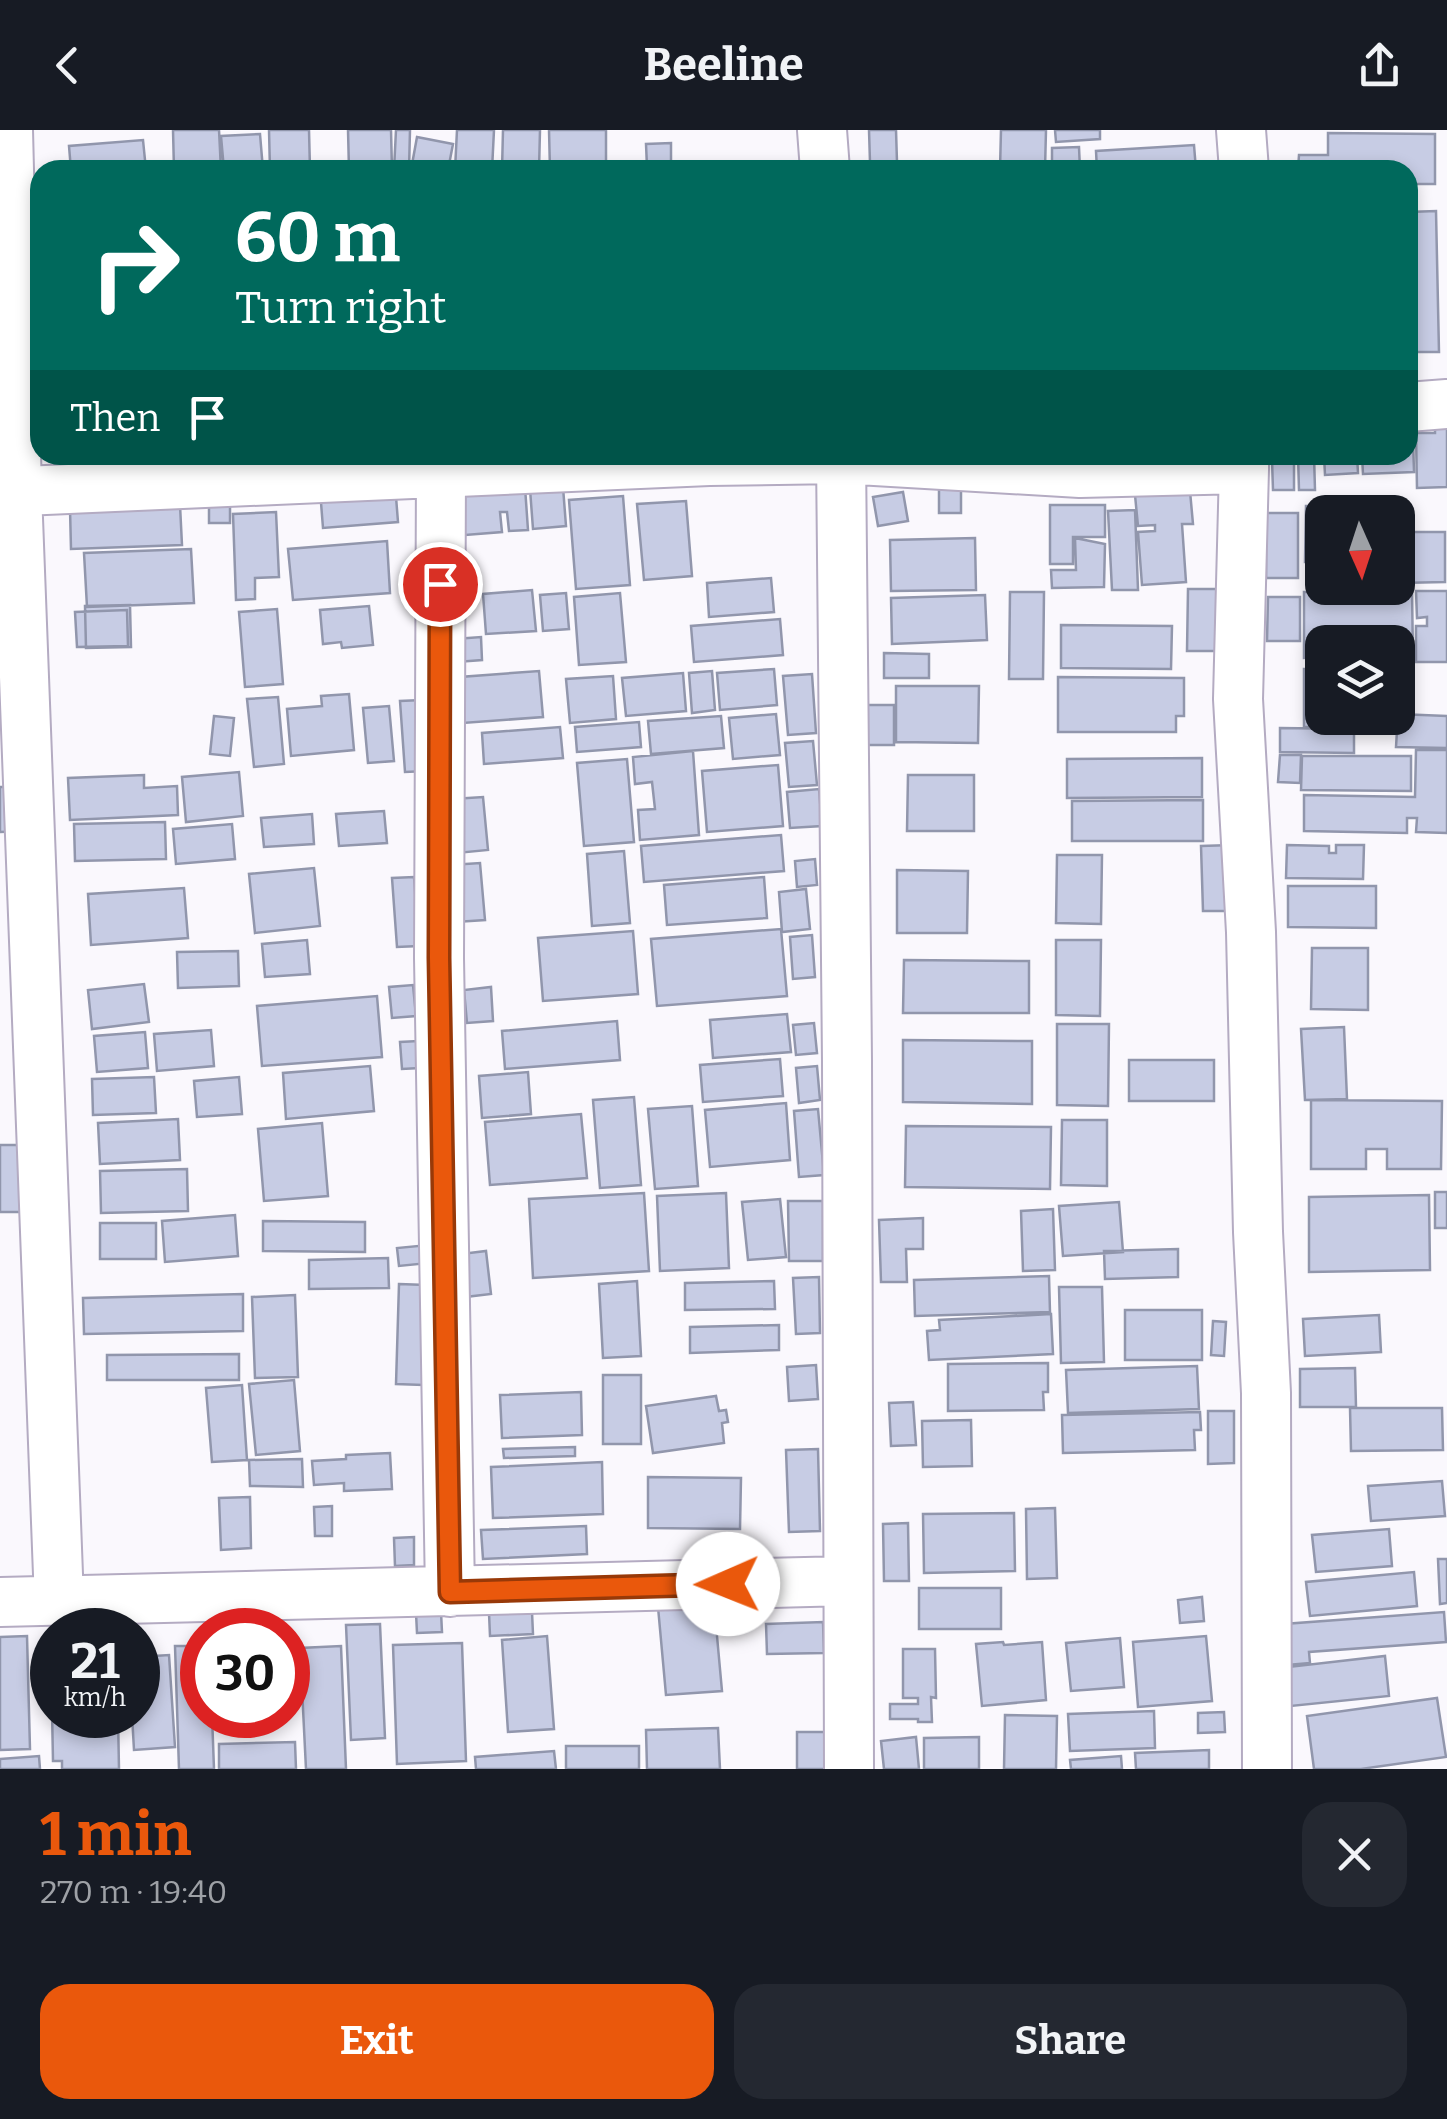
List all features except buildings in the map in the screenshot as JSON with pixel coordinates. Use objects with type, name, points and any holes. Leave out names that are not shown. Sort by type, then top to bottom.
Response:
[{"type":"street","points":[[8,130],[8,492],[59,1601]]},
{"type":"street","points":[[822,130],[824,160]]},
{"type":"street","points":[[1241,130],[1243,160]]},
{"type":"street","points":[[1418,406],[1447,404]]},
{"type":"street","points":[[8,492],[612,465]]},
{"type":"street","points":[[841,465],[848,1769]]},
{"type":"street","points":[[960,465],[1080,473],[1199,465]]},
{"type":"street","points":[[1244,465],[1238,699],[1251,932],[1266,1394],[1268,1769]]},
{"type":"street","points":[[441,472],[439,958],[450,1592]]},
{"type":"street","points":[[0,1602],[848,1581]]},
{"type":"route","points":[[440,584],[439,958],[450,1592],[728,1584]]}]
